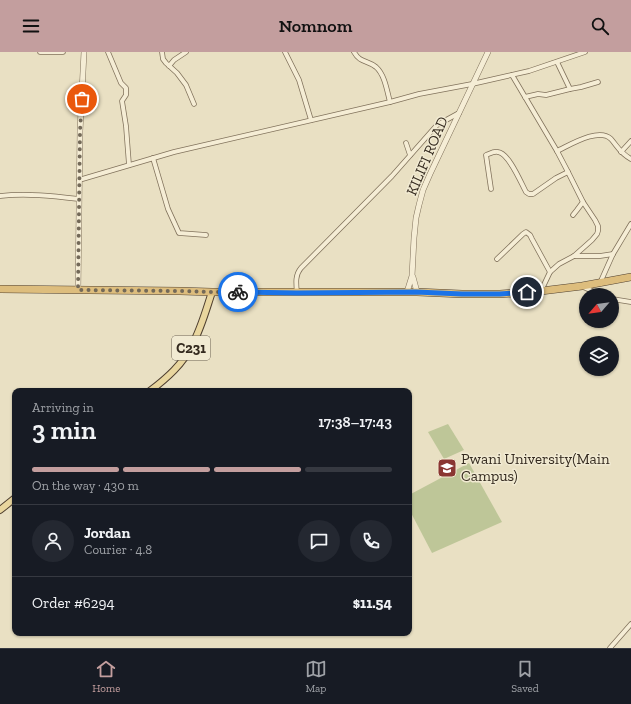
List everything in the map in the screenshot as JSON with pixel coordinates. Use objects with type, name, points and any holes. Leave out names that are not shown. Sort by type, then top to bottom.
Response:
[{"type":"highway","points":[[0,289],[500,294],[600,284],[631,277]]},
{"type":"main road","name":"C231","points":[[154,388],[174,371],[189,351],[200,327],[212,292]]},
{"type":"main road","points":[[0,510],[12,500]]},
{"type":"street","points":[[40,52],[63,52]]},
{"type":"street","points":[[78,290],[80,131],[84,52]]},
{"type":"street","points":[[108,52],[121,82],[126,88],[126,95],[122,101],[126,126],[129,165]]},
{"type":"street","points":[[162,52],[163,59],[178,73],[186,85],[194,104]]},
{"type":"street","points":[[169,66],[174,60],[186,52]]},
{"type":"street","points":[[285,52],[299,80],[311,120]]},
{"type":"street","points":[[354,52],[356,57],[370,63],[380,72],[390,102]]},
{"type":"street","name":"KILIFI ROAD","points":[[416,292],[412,276],[414,238],[419,205],[430,174],[488,52]]},
{"type":"street","points":[[79,180],[195,147],[419,94],[528,71],[585,52]]},
{"type":"street","points":[[557,62],[570,89]]},
{"type":"street","points":[[512,75],[557,151],[583,202],[595,220],[598,231],[592,240],[574,256],[559,264],[550,272],[541,291]]},
{"type":"street","points":[[525,97],[538,94],[546,95],[598,82]]},
{"type":"street","points":[[297,293],[296,280],[301,268],[392,176],[437,125],[459,113]]},
{"type":"street","points":[[557,151],[585,138],[602,134],[609,138],[621,152],[631,159]]},
{"type":"street","points":[[621,152],[631,141]]},
{"type":"street","points":[[406,143],[410,155]]},
{"type":"street","points":[[491,189],[486,155],[496,152],[501,153],[507,158],[526,192],[529,194],[533,194],[556,178],[568,172]]},
{"type":"street","points":[[153,158],[168,209],[179,234],[206,235]]},
{"type":"street","points":[[0,196],[49,196],[79,200]]},
{"type":"street","points":[[573,215],[583,202]]},
{"type":"street","points":[[600,284],[613,254],[631,224]]},
{"type":"street","points":[[497,259],[526,232],[530,235],[550,272]]},
{"type":"street","points":[[574,256],[600,256],[613,254]]},
{"type":"street","name":"KILIFI ROAD","points":[[406,292],[412,276]]},
{"type":"street","points":[[582,286],[586,288]]},
{"type":"street","points":[[619,300],[631,302]]},
{"type":"street","points":[[610,648],[631,624]]},
{"type":"green space","points":[[448,424],[464,450],[444,459],[428,432]]},
{"type":"green space","points":[[469,463],[502,522],[432,553],[412,515],[412,493]]},
{"type":"way so far","points":[[82,99],[80,131],[78,290],[238,292]]},
{"type":"place","name":"Pwani University(Main Campus)","points":[[447,468]]},
{"type":"route","points":[[238,292],[416,292],[462,294],[527,292]]}]
